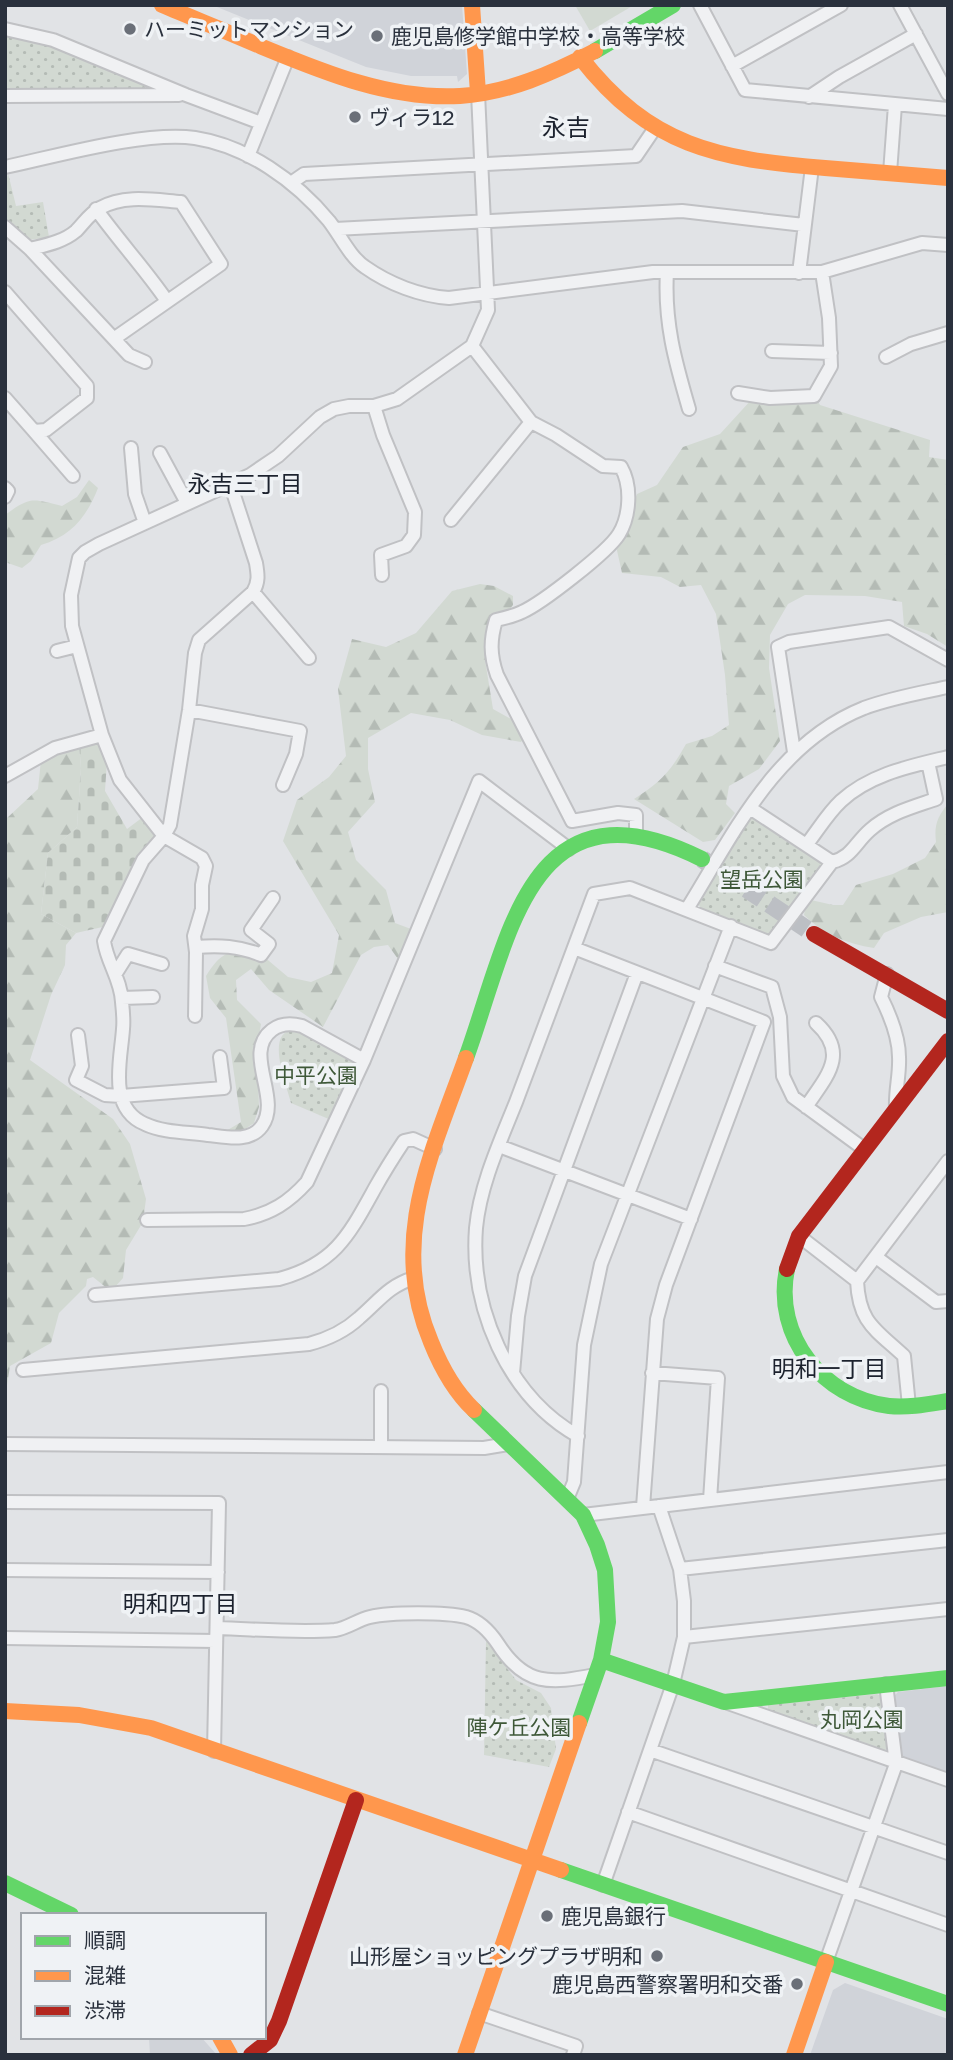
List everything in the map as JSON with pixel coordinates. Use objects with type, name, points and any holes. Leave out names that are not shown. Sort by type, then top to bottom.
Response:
[{"type":"street","points":[[162,5],[351,82],[422,96],[458,96],[507,88],[529,81],[580,57],[673,5]]},
{"type":"street","points":[[700,5],[745,90],[948,109]]},
{"type":"street","points":[[732,66],[841,5]]},
{"type":"street","points":[[900,5],[948,94]]},
{"type":"street","points":[[194,1016],[194,936],[202,909],[202,885],[206,866],[202,858],[164,836],[120,780],[102,734],[72,626],[71,595],[79,558],[85,552],[187,503],[231,486],[278,456],[320,417],[334,409],[374,406],[397,399],[472,346],[488,310],[475,7]]},
{"type":"street","points":[[5,29],[53,40],[261,123]]},
{"type":"street","points":[[809,97],[916,34]]},
{"type":"street","points":[[248,156],[288,57]]},
{"type":"street","points":[[580,57],[612,97],[654,128],[696,146],[742,160],[948,178]]},
{"type":"street","points":[[5,96],[186,95]]},
{"type":"street","points":[[890,173],[895,105]]},
{"type":"street","points":[[291,183],[304,174],[636,156],[654,128]]},
{"type":"street","points":[[5,167],[172,137],[214,142],[248,156],[291,183],[319,209],[363,265],[396,284],[436,297],[449,298],[667,272],[822,272],[922,243],[948,246]]},
{"type":"street","points":[[799,273],[812,167]]},
{"type":"street","points":[[30,248],[60,241],[73,233],[96,209],[120,201],[136,199],[181,202],[221,264],[115,338]]},
{"type":"street","points":[[96,209],[146,270],[167,302]]},
{"type":"street","points":[[335,229],[682,211],[804,225]]},
{"type":"street","points":[[5,227],[30,248],[129,355],[145,362]]},
{"type":"street","points":[[667,272],[667,320],[689,410]]},
{"type":"street","points":[[738,393],[770,398],[814,396],[831,366],[829,318],[822,272]]},
{"type":"street","points":[[5,292],[87,386],[87,398],[46,430],[34,431]]},
{"type":"street","points":[[886,357],[911,344],[948,333]]},
{"type":"street","points":[[472,346],[531,422],[603,466],[621,467],[626,475],[628,505],[619,535],[538,603],[520,614],[496,620],[491,636],[491,659],[572,821],[618,813],[636,815],[636,834]]},
{"type":"street","points":[[772,351],[831,353]]},
{"type":"street","points":[[5,398],[73,476]]},
{"type":"street","points":[[374,406],[415,512],[414,536],[406,546],[381,555],[382,575]]},
{"type":"street","points":[[451,520],[531,422]]},
{"type":"street","points":[[131,448],[135,494],[145,523]]},
{"type":"street","points":[[160,453],[187,503]]},
{"type":"street","points":[[231,486],[259,576],[253,592],[199,640],[170,825],[143,860],[108,928],[104,942],[122,998],[123,1028],[118,1069],[121,1096],[131,1115],[143,1124],[161,1129],[236,1138],[255,1134],[262,1127],[269,1112],[260,1052],[268,1033],[277,1026],[302,1026],[364,1060]]},
{"type":"street","points":[[5,488],[8,492],[5,497]]},
{"type":"street","points":[[253,592],[309,658]]},
{"type":"street","points":[[794,752],[778,647],[789,642],[889,627],[948,660]]},
{"type":"street","points":[[57,651],[77,646]]},
{"type":"street","points":[[687,909],[750,808],[772,776],[794,752],[835,722],[864,708],[948,687]]},
{"type":"street","points":[[189,710],[300,731],[296,754],[283,785]]},
{"type":"street","points":[[5,776],[55,748],[102,734]]},
{"type":"street","points":[[807,844],[842,800],[865,784],[895,770],[948,757]]},
{"type":"street","points":[[578,1436],[566,1430],[526,1394],[513,1373],[487,1320],[475,1255],[476,1225],[488,1176],[594,894],[630,888],[771,943],[832,862],[844,859],[870,830],[895,813],[936,799],[928,762]]},
{"type":"street","points":[[147,1220],[244,1219],[270,1213],[295,1197],[307,1182],[364,1060],[479,781],[569,849]]},
{"type":"street","points":[[750,808],[832,862]]},
{"type":"street","points":[[464,2055],[598,1667],[608,1622],[606,1583],[597,1545],[583,1515],[464,1401],[449,1380],[423,1324],[415,1297],[412,1258],[415,1216],[435,1149],[516,916],[533,882],[550,863],[569,849],[592,838],[611,834],[636,834],[659,839],[702,859]]},
{"type":"street","points":[[196,947],[220,945],[244,948],[261,955],[270,944],[251,930],[273,898]]},
{"type":"street","points":[[567,1499],[574,1482],[584,1345],[601,1264],[731,926]]},
{"type":"street","points":[[814,934],[948,1011]]},
{"type":"street","points":[[574,948],[764,1022],[666,1285],[657,1319],[643,1507]]},
{"type":"street","points":[[116,973],[128,954],[162,964]]},
{"type":"street","points":[[715,966],[772,987],[780,1017],[783,1076],[793,1097],[864,1150]]},
{"type":"street","points":[[513,1373],[525,1276],[638,973]]},
{"type":"street","points":[[887,974],[881,997],[889,1011],[898,1043],[900,1058],[895,1091],[897,1108]]},
{"type":"street","points":[[122,998],[153,997]]},
{"type":"street","points":[[806,1107],[830,1071],[834,1057],[828,1034],[816,1023]]},
{"type":"street","points":[[78,1035],[82,1066],[76,1080],[105,1095],[224,1088],[220,1057]]},
{"type":"street","points":[[948,1041],[799,1236],[790,1255],[784,1297],[791,1330],[807,1362],[818,1374],[853,1398],[890,1406],[948,1401]]},
{"type":"street","points":[[95,1295],[279,1279],[297,1274],[326,1259],[343,1242],[404,1140],[413,1139],[435,1149]]},
{"type":"street","points":[[499,1146],[691,1219]]},
{"type":"street","points":[[909,1406],[904,1356],[864,1317],[858,1302],[857,1280],[948,1161]]},
{"type":"street","points":[[799,1236],[857,1280]]},
{"type":"street","points":[[876,1257],[936,1302],[948,1301]]},
{"type":"street","points":[[23,1370],[309,1343],[329,1338],[344,1329],[396,1284],[414,1278]]},
{"type":"street","points":[[652,1373],[718,1378],[710,1500]]},
{"type":"street","points":[[381,1391],[381,1447]]},
{"type":"street","points":[[5,1444],[484,1448],[508,1444]]},
{"type":"street","points":[[583,1515],[948,1472]]},
{"type":"street","points":[[5,1502],[219,1503],[214,1751]]},
{"type":"street","points":[[603,1885],[673,1684],[684,1637],[684,1601],[680,1569],[659,1506]]},
{"type":"street","points":[[680,1569],[948,1540]]},
{"type":"street","points":[[5,1570],[218,1572]]},
{"type":"street","points":[[684,1637],[948,1609]]},
{"type":"street","points":[[5,1639],[334,1630],[372,1616],[387,1614],[454,1615],[477,1621],[517,1668],[532,1678],[556,1681],[598,1667],[673,1684],[948,1780]]},
{"type":"street","points":[[724,1702],[948,1678]]},
{"type":"street","points":[[794,2055],[896,1764],[886,1684]]},
{"type":"street","points":[[5,1711],[66,1712],[117,1719],[948,2004]]},
{"type":"street","points":[[650,1750],[948,1853]]},
{"type":"street","points":[[251,2055],[270,2040],[279,2021],[356,1800]]},
{"type":"street","points":[[628,1812],[948,1925]]},
{"type":"street","points":[[5,1883],[67,1913]]},
{"type":"street","points":[[479,2013],[576,2046],[573,2055]]},
{"type":"street","points":[[221,2039],[230,2055]]},
{"type":"shaded area","name":"鹿児島修学館中学校・高等学校","points":[[212,5],[462,5],[467,74],[458,82],[457,76],[411,76],[366,67]]},
{"type":"shaded area","points":[[948,1686],[948,1775],[906,1760],[900,1754],[895,1695],[898,1692]]},
{"type":"shaded area","points":[[845,1983],[948,2019],[948,2055],[810,2055],[833,1990]]},
{"type":"shaded area","points":[[149,2039],[203,2039],[217,2055],[150,2055]]},
{"type":"green space","points":[[575,5],[634,5],[590,31]]},
{"type":"green space","points":[[5,34],[48,44],[147,83],[145,92],[5,92]]},
{"type":"green space","points":[[8,173],[16,206],[43,202],[49,237],[29,240],[5,218]]},
{"type":"green space","points":[[752,399],[817,400],[820,405],[930,440],[929,457],[948,460],[948,647],[927,634],[904,626],[902,602],[865,596],[805,595],[788,604],[770,635],[769,668],[780,741],[759,769],[729,786],[726,804],[735,813],[715,840],[703,842],[634,799],[664,776],[686,744],[712,736],[729,725],[716,614],[701,585],[680,587],[661,577],[622,573],[616,546],[637,494],[657,485],[683,447],[720,434]]},
{"type":"green space","points":[[89,480],[98,488],[77,524],[61,536],[41,545],[31,561],[22,568],[5,562],[5,515],[32,501],[62,506],[77,497]]},
{"type":"green space","points":[[480,584],[494,586],[513,596],[513,605],[487,636],[485,660],[493,709],[531,730],[521,742],[482,735],[450,720],[411,713],[368,738],[368,769],[375,802],[348,832],[356,860],[386,890],[395,923],[411,929],[398,959],[388,945],[374,947],[361,955],[323,1027],[269,990],[251,969],[236,980],[237,1000],[261,1024],[257,1049],[259,1107],[254,1123],[239,1133],[226,1131],[241,1122],[226,1018],[210,998],[206,976],[211,968],[226,954],[256,950],[288,977],[311,982],[332,973],[339,935],[283,841],[297,800],[329,777],[346,756],[338,689],[352,639],[386,647],[416,633],[452,591]]},
{"type":"green space","points":[[99,742],[107,761],[105,791],[127,829],[143,817],[157,834],[140,857],[107,926],[76,933],[41,914],[48,853],[77,827],[81,768],[79,744]]},
{"type":"green space","points":[[79,744],[81,768],[77,827],[48,853],[41,914],[76,933],[66,945],[65,965],[51,995],[30,1060],[113,1119],[130,1144],[146,1199],[143,1222],[126,1250],[123,1278],[115,1287],[108,1289],[93,1277],[87,1279],[86,1286],[59,1313],[51,1343],[10,1366],[5,1398],[5,824],[7,818],[38,789],[41,760]]},
{"type":"green space","points":[[948,804],[948,912],[921,917],[884,933],[874,948],[836,937],[819,928],[804,915],[806,904],[811,900],[843,905],[856,885],[893,874],[925,858],[936,842],[937,822]]},
{"type":"green space","name":"望岳公園","points":[[756,818],[824,862],[824,868],[776,931],[765,934],[701,910],[697,900],[750,819]]},
{"type":"green space","name":"中平公園","points":[[294,1030],[353,1059],[355,1066],[331,1120],[291,1103],[282,1073],[279,1049],[280,1039],[285,1033]]},
{"type":"green space","name":"陣ケ丘公園","points":[[486,1641],[516,1680],[541,1693],[551,1708],[556,1749],[549,1767],[484,1755]]},
{"type":"green space","name":"丸岡公園","points":[[877,1694],[883,1697],[889,1747],[883,1752],[768,1710],[768,1705]]},
{"type":"tunnel","points":[[702,859],[814,934]]},
{"type":"traffic: fast","points":[[595,51],[673,5]]},
{"type":"traffic: fast","points":[[466,1058],[514,919],[536,881],[563,852],[598,837],[644,838],[702,859]]},
{"type":"traffic: fast","points":[[787,1269],[785,1294],[788,1318],[796,1340],[808,1360],[824,1377],[843,1391],[865,1401],[889,1406],[948,1401]]},
{"type":"traffic: fast","points":[[474,1410],[583,1515],[597,1545],[605,1570],[608,1622],[601,1660],[579,1723]]},
{"type":"traffic: fast","points":[[601,1660],[724,1702],[948,1678]]},
{"type":"traffic: fast","points":[[561,1870],[948,2004]]},
{"type":"traffic: fast","points":[[5,1883],[67,1913]]},
{"type":"traffic: slow","points":[[162,5],[333,74],[408,94],[460,96],[495,91],[546,74],[595,51]]},
{"type":"traffic: slow","points":[[472,5],[478,93]]},
{"type":"traffic: slow","points":[[580,57],[606,87],[633,111],[688,143],[718,153],[786,164],[948,178]]},
{"type":"traffic: slow","points":[[466,1058],[440,1128],[420,1198],[414,1233],[414,1268],[419,1305],[431,1342],[444,1370],[474,1410]]},
{"type":"traffic: slow","points":[[5,1711],[79,1715],[151,1728],[561,1870]]},
{"type":"traffic: slow","points":[[465,2055],[579,1723]]},
{"type":"traffic: slow","points":[[794,2055],[826,1962]]},
{"type":"traffic: slow","points":[[221,2039],[230,2055]]},
{"type":"traffic: jam","points":[[814,934],[948,1011]]},
{"type":"traffic: jam","points":[[787,1269],[799,1236],[948,1041]]},
{"type":"traffic: jam","points":[[251,2055],[270,2040],[279,2021],[356,1800]]},
{"type":"place","name":"ハーミットマンション","points":[[130,29]]},
{"type":"place","name":"鹿児島修学館中学校・高等学校","points":[[377,36]]},
{"type":"place","name":"ヴィラ12","points":[[355,117]]},
{"type":"place","name":"鹿児島銀行","points":[[547,1916]]},
{"type":"place","name":"山形屋ショッピングプラザ明和","points":[[657,1956]]},
{"type":"place","name":"鹿児島西警察署明和交番","points":[[797,1984]]},
{"type":"district","name":"永吉","points":[[566,126]]},
{"type":"district","name":"永吉三丁目","points":[[245,483]]},
{"type":"district","name":"明和一丁目","points":[[829,1368]]},
{"type":"district","name":"明和四丁目","points":[[180,1603]]}]
